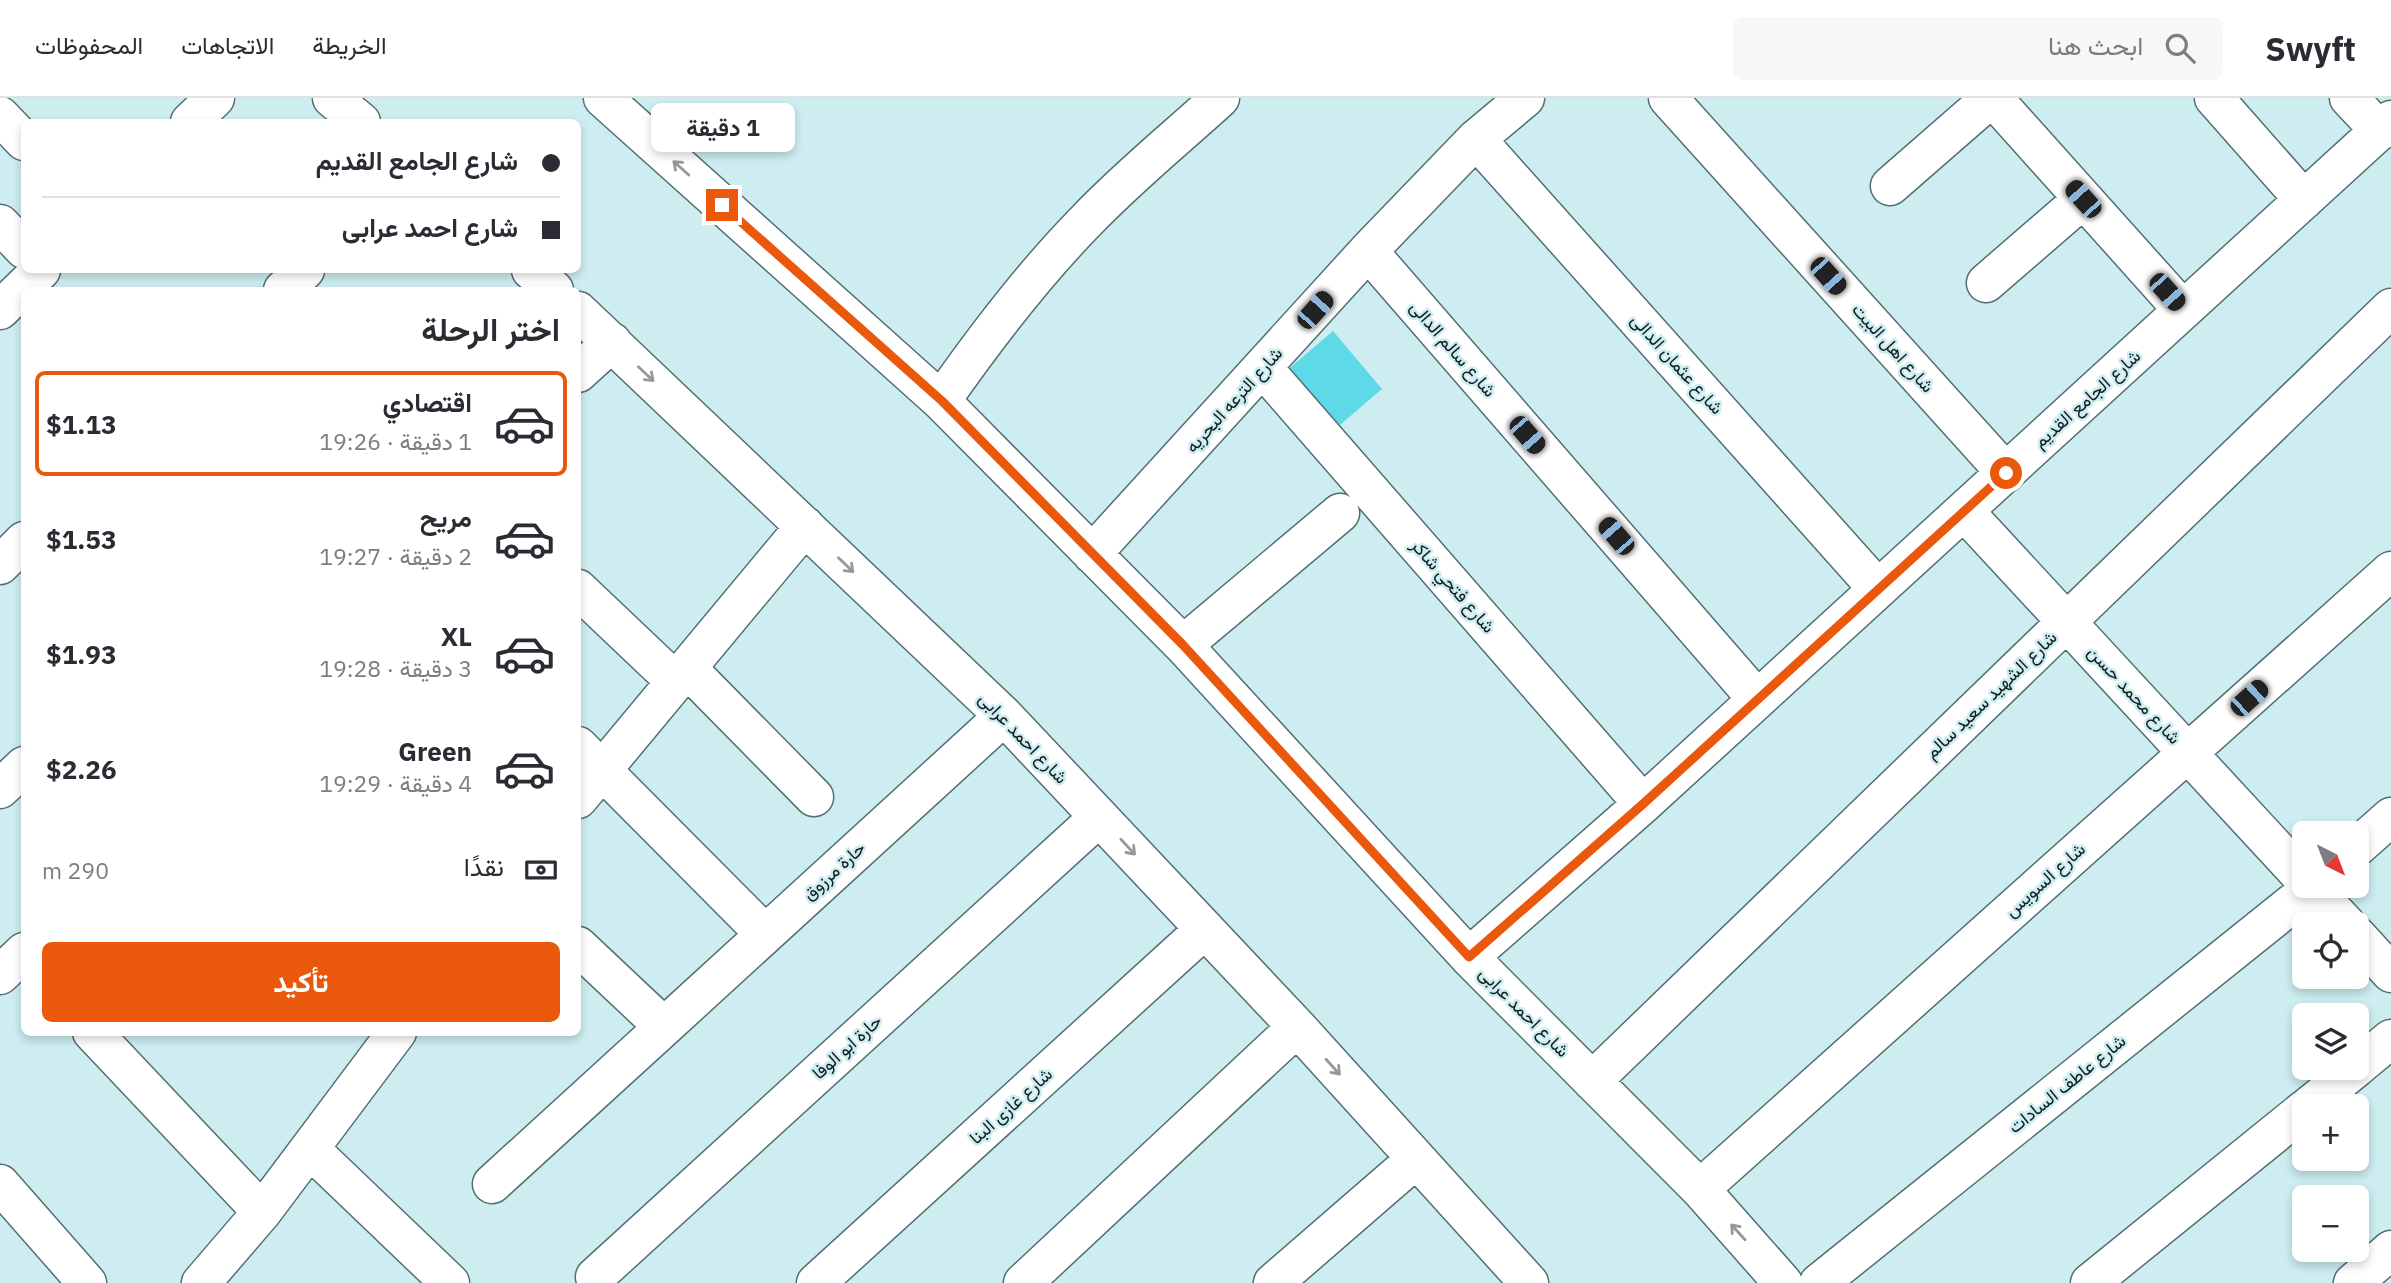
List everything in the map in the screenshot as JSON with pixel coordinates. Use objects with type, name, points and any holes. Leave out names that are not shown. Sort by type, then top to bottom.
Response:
[{"type":"street","points":[[193,119],[215,98]]},
{"type":"street","points":[[332,98],[357,119]]},
{"type":"street","name":"شارع احمد عرابى","points":[[603,98],[942,401],[1183,645],[1469,957],[1700,1189],[1783,1283]]},
{"type":"street","name":"شارع الترعه البحريه","points":[[1092,554],[1368,251],[1476,139],[1525,98]]},
{"type":"street","name":"شارع اهل البيت","points":[[1668,98],[2006,473]]},
{"type":"street","points":[[1890,186],[1992,98],[2183,310]]},
{"type":"street","points":[[2214,98],[2304,200]]},
{"type":"street","points":[[2349,98],[2385,125]]},
{"type":"street","points":[[942,401],[1002,318],[1053,256],[1125,182],[1211,101]]},
{"type":"street","points":[[0,116],[21,138]]},
{"type":"street","name":"شارع الجامع القديم","points":[[1469,957],[1643,804],[2385,125]]},
{"type":"street","name":"شارع عثمان الدالى","points":[[1476,139],[1878,589]]},
{"type":"street","points":[[1986,283],[2083,199]]},
{"type":"street","points":[[0,224],[21,246]]},
{"type":"street","name":"شارع سالم الدالى","points":[[1368,251],[1758,699]]},
{"type":"street","points":[[24,287],[38,273]]},
{"type":"street","points":[[286,287],[302,273]]},
{"type":"street","points":[[0,310],[21,290]]},
{"type":"street","name":"شارع الشهيد سعيد سالم","points":[[1592,1081],[2391,308]]},
{"type":"street","name":"شارع احمد عرابى","points":[[581,314],[1004,716],[1297,1027],[1416,1159],[1512,1278]]},
{"type":"street","points":[[581,370],[612,342]]},
{"type":"street","name":"شارع فتحي شاكر","points":[[1263,368],[1643,804]]},
{"type":"street","name":"شارع محمد حسن","points":[[1964,511],[2292,866]]},
{"type":"street","points":[[1183,645],[1339,513]]},
{"type":"street","points":[[581,788],[590,757],[681,675],[805,526]]},
{"type":"street","name":"شارع السويس","points":[[1700,1189],[2391,571]]},
{"type":"street","points":[[581,592],[681,675],[814,797]]},
{"type":"street","name":"حارة مرزوق","points":[[492,1184],[1004,716]]},
{"type":"street","points":[[590,757],[765,934]]},
{"type":"street","points":[[0,789],[21,769]]},
{"type":"street","name":"حارة ابو الوفا","points":[[595,1277],[1099,817]]},
{"type":"street","points":[[2370,836],[2391,817]]},
{"type":"street","name":"شارع عاطف السادات","points":[[1819,1283],[2294,898]]},
{"type":"street","name":"شارع محمد حسن","points":[[2322,898],[2335,912]]},
{"type":"street","name":"شارع غازى البنا","points":[[816,1283],[1205,929]]},
{"type":"street","points":[[581,949],[664,1027]]},
{"type":"street","points":[[2369,949],[2391,973]]},
{"type":"street","points":[[1023,1283],[1297,1027]]},
{"type":"street","points":[[96,1036],[262,1212]]},
{"type":"street","points":[[216,1278],[262,1212],[311,1150],[384,1037]]},
{"type":"street","points":[[2369,1057],[2391,1039]]},
{"type":"street","points":[[2324,1094],[2341,1080]]},
{"type":"street","points":[[2090,1283],[2292,1120]]},
{"type":"street","points":[[311,1150],[450,1283]]},
{"type":"street","points":[[1273,1283],[1416,1159]]},
{"type":"street","points":[[0,1184],[87,1283]]},
{"type":"street","points":[[2353,1283],[2391,1250]]},
{"type":"building","points":[[1333,331],[1382,389],[1334,430],[1285,372]]},
{"type":"route","points":[[722,205],[942,401],[1183,645],[1469,957],[1643,804],[2006,473]]}]
